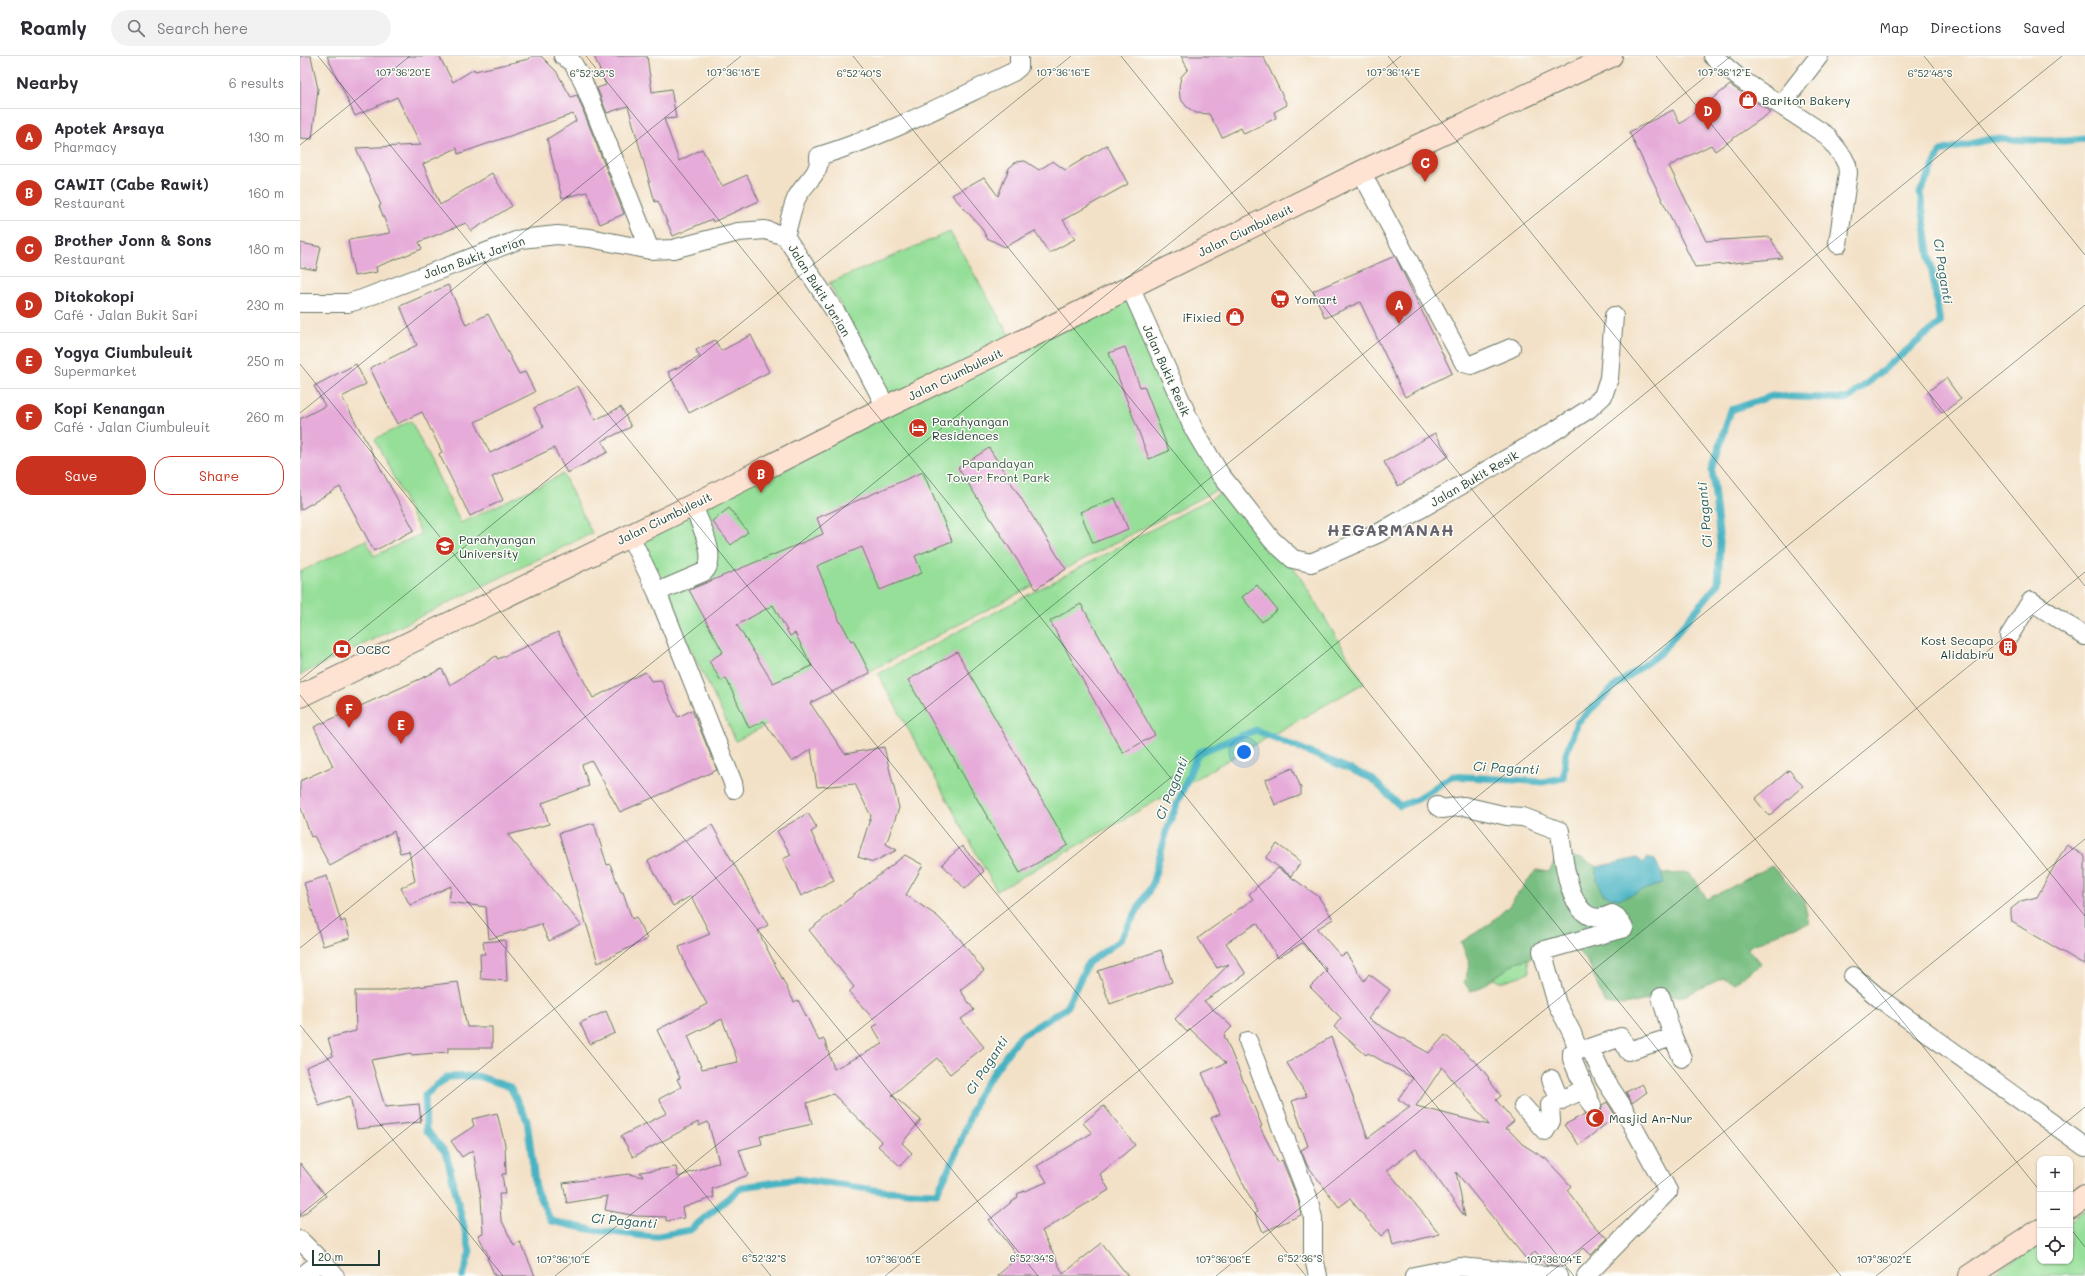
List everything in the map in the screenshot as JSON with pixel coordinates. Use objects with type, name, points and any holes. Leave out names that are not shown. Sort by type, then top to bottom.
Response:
[{"type":"main road","name":"Jalan Ciumbuleuit","points":[[300,696],[693,505],[886,407],[998,353],[1361,172],[1611,56]]},
{"type":"main road","points":[[2073,1206],[2085,1197]]},
{"type":"main road","points":[[1969,1276],[2037,1232]]},
{"type":"street","points":[[563,56],[572,62],[582,79],[650,250]]},
{"type":"street","points":[[785,236],[795,200],[820,165],[819,156],[876,136],[1013,72],[1019,67],[1019,56]]},
{"type":"street","points":[[1713,56],[1739,78],[1826,135],[1847,165],[1848,173],[1838,244]]},
{"type":"street","points":[[1781,105],[1819,56]]},
{"type":"street","points":[[1361,172],[1464,363],[1471,365],[1511,348]]},
{"type":"street","name":"Jalan Bukit Jarian","points":[[300,303],[348,303],[362,299],[488,250],[521,239],[538,236],[590,238],[650,250],[673,249],[738,232],[764,230],[785,236],[840,319],[886,407]]},
{"type":"street","name":"Jalan Bukit Resik","points":[[1130,287],[1194,430],[1220,474],[1272,540],[1293,559],[1311,563],[1379,533],[1556,430],[1589,409],[1603,396],[1610,378],[1614,316]]},
{"type":"street","points":[[657,592],[704,572],[708,567],[710,554],[693,505]]},
{"type":"street","points":[[630,536],[657,592],[733,783],[734,789]]},
{"type":"street","points":[[2009,636],[2031,601],[2085,636]]},
{"type":"street","points":[[1437,806],[1442,809],[1464,806],[1507,816],[1523,817],[1560,831],[1569,883],[1584,914],[1594,919],[1606,918],[1612,914],[1617,917],[1624,928],[1542,951],[1557,1004],[1584,1049],[1621,1104],[1668,1191],[1586,1276]]},
{"type":"street","points":[[1853,976],[1879,998],[2085,1147]]},
{"type":"street","points":[[1661,998],[1673,1037],[1682,1058]]},
{"type":"street","points":[[1592,1106],[1572,1059],[1572,1053],[1621,1037],[1628,1051],[1673,1037]]},
{"type":"street","points":[[1248,1041],[1308,1197],[1313,1218],[1312,1254],[1318,1276]]},
{"type":"street","points":[[1551,1079],[1560,1101]]},
{"type":"street","points":[[1523,1106],[1546,1131],[1551,1121],[1550,1105],[1585,1089]]},
{"type":"street","points":[[300,1240],[335,1276]]},
{"type":"street","points":[[302,1276],[321,1262]]},
{"type":"street","points":[[1414,1276],[1460,1267],[1558,1276]]},
{"type":"green space","name":"Papandayan Tower Front Park","points":[[950,232],[1019,352],[1125,297],[1222,487],[736,741],[637,539],[895,408],[829,283]]},
{"type":"green space","points":[[411,421],[461,523],[563,474],[592,533],[300,675],[300,572],[366,540],[374,556],[421,534],[375,439]]},
{"type":"green space","points":[[1221,493],[1297,572],[1364,683],[997,891],[878,674]]},
{"type":"green space","points":[[1558,856],[1583,859],[1597,867],[1597,880],[1604,895],[1649,887],[1662,883],[1662,874],[1688,873],[1697,883],[1707,899],[1772,866],[1804,901],[1809,924],[1788,929],[1747,948],[1761,964],[1734,983],[1723,978],[1684,996],[1661,997],[1624,1005],[1605,1004],[1587,961],[1580,953],[1570,947],[1516,962],[1479,989],[1470,991],[1464,982],[1470,965],[1461,942],[1488,925],[1508,907],[1536,870],[1549,872]]},
{"type":"green space","points":[[1528,959],[1529,973],[1501,982],[1494,978],[1516,962]]},
{"type":"green space","points":[[2085,1210],[2085,1276],[1991,1276],[2037,1244],[2037,1264],[2073,1264],[2073,1219]]},
{"type":"water","points":[[1637,858],[1644,863],[1647,858],[1655,860],[1662,874],[1663,883],[1619,899],[1604,895],[1597,880],[1597,867]]},
{"type":"building","points":[[300,56],[311,56],[318,89],[312,139],[300,138]]},
{"type":"building","points":[[327,56],[439,56],[453,82],[474,69],[475,71],[529,59],[532,56],[541,56],[556,71],[571,97],[577,95],[624,214],[600,224],[587,192],[562,198],[547,139],[576,121],[573,114],[458,154],[457,148],[423,164],[440,205],[492,173],[512,206],[471,231],[466,223],[419,242],[422,249],[376,267],[377,272],[354,276],[348,240],[390,233],[379,206],[381,205],[356,148],[421,145],[397,97],[355,116]]},
{"type":"building","points":[[594,56],[647,56],[652,92],[671,89],[676,118],[664,119],[679,161],[702,149],[722,186],[747,175],[759,201],[713,222],[712,219],[673,236],[658,201],[655,202],[628,106],[607,113],[597,88],[606,85]]},
{"type":"building","points":[[1181,56],[1263,56],[1287,105],[1274,112],[1276,118],[1244,134],[1241,128],[1222,137],[1209,114],[1196,113],[1187,107],[1180,98],[1179,87],[1181,77],[1188,69]]},
{"type":"building","points":[[1730,85],[1771,112],[1715,151],[1711,145],[1669,166],[1706,241],[1770,237],[1782,258],[1695,267],[1629,132],[1673,110],[1680,124]]},
{"type":"building","points":[[1107,145],[1128,184],[1063,220],[1075,239],[1049,253],[1035,231],[1005,247],[987,238],[981,227],[952,195],[984,177],[998,196],[1009,168],[1016,162],[1025,161],[1039,170],[1053,161],[1065,170]]},
{"type":"building","points":[[300,243],[321,247],[316,270],[300,267]]},
{"type":"building","points":[[1395,256],[1452,373],[1405,397],[1360,302],[1325,318],[1313,291]]},
{"type":"building","points":[[448,285],[466,325],[488,314],[519,374],[525,372],[535,392],[475,422],[490,453],[544,427],[534,408],[578,386],[595,420],[621,407],[631,427],[602,441],[608,452],[567,473],[554,448],[492,477],[503,500],[470,516],[439,454],[442,452],[422,412],[397,424],[370,368],[417,345],[400,306]]},
{"type":"building","points":[[751,335],[769,372],[689,413],[668,372],[700,357],[696,350],[715,340],[721,351]]},
{"type":"building","points":[[1125,347],[1140,387],[1144,386],[1169,451],[1149,459],[1109,353]]},
{"type":"building","points":[[356,364],[366,384],[342,397],[414,530],[374,551],[340,487],[300,510],[300,419],[325,406],[314,386]]},
{"type":"building","points":[[1946,378],[1961,399],[1942,413],[1927,392]]},
{"type":"building","points":[[1435,433],[1449,456],[1398,486],[1384,462]]},
{"type":"building","points":[[989,448],[1066,569],[1036,589],[958,468]]},
{"type":"building","points":[[923,472],[952,541],[915,556],[922,573],[880,590],[862,547],[817,566],[840,622],[851,641],[853,640],[870,673],[810,703],[845,754],[884,747],[899,808],[886,844],[897,850],[873,862],[858,857],[871,816],[855,784],[817,787],[811,749],[792,762],[764,721],[749,728],[726,678],[721,681],[709,661],[723,652],[689,590],[823,534],[817,518]],"holes":[[[773,605],[790,636],[795,633],[812,666],[773,683],[737,625]]]},
{"type":"building","points":[[1115,498],[1128,529],[1093,543],[1080,512]]},
{"type":"building","points":[[729,508],[748,532],[731,545],[712,521]]},
{"type":"building","points":[[1257,585],[1277,610],[1262,622],[1242,597]]},
{"type":"building","points":[[1081,604],[1155,735],[1123,753],[1050,621]]},
{"type":"building","points":[[558,632],[593,698],[645,672],[651,681],[661,680],[678,717],[692,710],[717,770],[620,812],[592,761],[582,765],[589,786],[542,803],[549,824],[508,835],[581,925],[549,941],[541,924],[489,939],[486,907],[449,902],[451,886],[410,905],[401,888],[415,881],[409,851],[400,853],[394,831],[330,866],[314,836],[311,837],[300,805],[300,781],[333,766],[314,727],[442,669],[450,685],[496,656],[498,659]]},
{"type":"building","points":[[957,652],[1068,845],[1020,873],[908,680]]},
{"type":"building","points":[[1293,768],[1301,788],[1301,795],[1275,805],[1265,780]]},
{"type":"building","points":[[1789,770],[1803,786],[1769,816],[1755,799]]},
{"type":"building","points":[[808,813],[817,828],[811,832],[834,880],[801,896],[783,859],[791,855],[777,831]]},
{"type":"building","points":[[594,823],[607,865],[610,864],[621,892],[623,892],[632,919],[636,917],[647,939],[598,963],[559,833]]},
{"type":"building","points":[[712,825],[768,925],[758,931],[794,1002],[798,1000],[819,1041],[824,1039],[834,1069],[883,1044],[873,1027],[878,1024],[849,992],[854,987],[809,930],[905,855],[923,865],[906,895],[937,916],[959,938],[984,971],[960,990],[974,1010],[961,1019],[984,1047],[950,1074],[937,1058],[892,1095],[921,1120],[902,1143],[912,1153],[900,1166],[878,1146],[882,1142],[833,1094],[807,1103],[812,1124],[760,1136],[762,1144],[739,1150],[748,1175],[712,1189],[714,1197],[682,1208],[684,1218],[666,1221],[666,1217],[636,1216],[605,1210],[608,1196],[567,1203],[563,1183],[628,1174],[643,1177],[640,1172],[676,1167],[678,1177],[719,1162],[708,1122],[699,1126],[698,1122],[633,1157],[621,1136],[667,1113],[659,1099],[681,1087],[677,1079],[680,1078],[657,1030],[707,1004],[686,966],[679,947],[710,934],[691,896],[673,906],[648,861]],"holes":[[[722,1019],[738,1062],[702,1069],[688,1036]]]},
{"type":"building","points":[[1277,844],[1301,862],[1291,876],[1266,858]]},
{"type":"building","points":[[2066,845],[2085,856],[2085,965],[2012,922],[2011,909],[2021,901],[2037,897]]},
{"type":"building","points":[[962,846],[984,871],[965,889],[942,864]]},
{"type":"building","points":[[1278,868],[1318,896],[1333,919],[1317,929],[1341,956],[1346,953],[1364,981],[1369,974],[1390,990],[1368,1019],[1429,1053],[1445,1035],[1478,1064],[1501,1096],[1496,1100],[1514,1121],[1505,1129],[1509,1130],[1522,1144],[1546,1159],[1571,1186],[1567,1190],[1594,1226],[1608,1238],[1591,1255],[1584,1248],[1562,1267],[1546,1264],[1535,1251],[1527,1260],[1456,1172],[1465,1217],[1416,1149],[1387,1170],[1440,1234],[1393,1246],[1389,1229],[1381,1236],[1350,1199],[1339,1207],[1307,1165],[1301,1150],[1308,1146],[1292,1101],[1307,1096],[1287,1063],[1331,1037],[1368,1138],[1410,1107],[1398,1099],[1413,1078],[1368,1053],[1366,1055],[1334,1027],[1341,1018],[1310,987],[1327,970],[1302,943],[1278,958],[1257,923],[1226,943],[1246,974],[1204,1001],[1232,1027],[1224,1035],[1262,1126],[1260,1127],[1278,1163],[1282,1160],[1298,1200],[1301,1215],[1263,1232],[1255,1213],[1257,1212],[1211,1118],[1220,1114],[1202,1073],[1226,1063],[1190,1029],[1187,1032],[1175,1019],[1229,964],[1217,968],[1198,938],[1253,899],[1249,894]],"holes":[[[1442,1067],[1489,1125],[1416,1106]]]},
{"type":"building","points":[[327,876],[341,922],[345,920],[350,938],[323,946],[304,883]]},
{"type":"building","points":[[505,940],[507,981],[481,979],[480,954],[485,954],[483,942]]},
{"type":"building","points":[[1161,950],[1172,982],[1110,1004],[1098,971]]},
{"type":"building","points":[[458,982],[467,1027],[492,1027],[492,1048],[448,1048],[448,1052],[411,1055],[411,1053],[371,1060],[385,1107],[419,1104],[421,1122],[357,1129],[350,1096],[319,1106],[306,1067],[333,1056],[328,1038],[356,1031],[355,991],[384,991]]},
{"type":"building","points":[[606,1011],[615,1033],[590,1044],[580,1023]]},
{"type":"building","points":[[1642,1084],[1647,1092],[1632,1103],[1626,1092]]},
{"type":"building","name":"Masjid An-Nur","points":[[1607,1102],[1616,1116],[1579,1145],[1564,1125],[1585,1114],[1590,1116],[1596,1115],[1601,1112],[1602,1105]]},
{"type":"building","points":[[1104,1106],[1135,1145],[1100,1174],[1109,1190],[1042,1231],[1063,1274],[1102,1243],[1128,1276],[997,1276],[1018,1257],[989,1220],[1018,1197],[1017,1194],[1047,1182],[1037,1166],[1092,1133],[1083,1123]]},
{"type":"building","points":[[497,1113],[505,1145],[506,1174],[502,1174],[505,1194],[499,1194],[501,1219],[514,1246],[521,1243],[535,1276],[495,1276],[487,1258],[489,1257],[478,1235],[483,1233],[481,1198],[473,1150],[462,1157],[451,1141],[474,1126],[472,1119]]},
{"type":"building","points":[[300,1163],[326,1196],[300,1217]]},
{"type":"waterway","name":"Ci Paganti","points":[[463,1276],[470,1251],[446,1153],[426,1130],[425,1095],[447,1077],[478,1076],[510,1087],[527,1120],[536,1190],[551,1221],[593,1230],[653,1237],[690,1230],[742,1187],[798,1179],[883,1191],[937,1193],[955,1156],[979,1093],[1019,1037],[1066,1008],[1088,963],[1120,940],[1152,885],[1167,829],[1198,753],[1256,730],[1371,778],[1400,806],[1418,799],[1452,776],[1543,782],[1563,778],[1566,754],[1577,723],[1614,687],[1660,653],[1718,584],[1720,542],[1712,470],[1731,410],[1772,396],[1848,399],[1940,323],[1920,193],[1941,151],[1991,139],[2065,141],[2085,139]]},
{"type":"place","name":"Bariton Bakery","points":[[1748,100]]},
{"type":"place","name":"Ditokokopi","points":[[1708,130]]},
{"type":"place","name":"Brother Jonn & Sons","points":[[1425,182]]},
{"type":"place","name":"Yomart","points":[[1280,299]]},
{"type":"place","name":"iFixied","points":[[1235,317]]},
{"type":"place","name":"Apotek Arsaya","points":[[1399,324]]},
{"type":"place","name":"Parahyangan Residences","points":[[918,428]]},
{"type":"place","name":"CAWIT (Cabe Rawit)","points":[[761,493]]},
{"type":"place","name":"Parahyangan University","points":[[445,546]]},
{"type":"place","name":"Kost Secapa Alidabiru","points":[[2008,647]]},
{"type":"place","name":"OCBC","points":[[342,649]]},
{"type":"place","name":"Kopi Kenangan","points":[[349,728]]},
{"type":"place","name":"Yogya Ciumbuleuit","points":[[401,744]]},
{"type":"place","name":"Masjid An-Nur","points":[[1595,1118]]},
{"type":"district","name":"HEGARMANAH","points":[[1391,529]]}]
